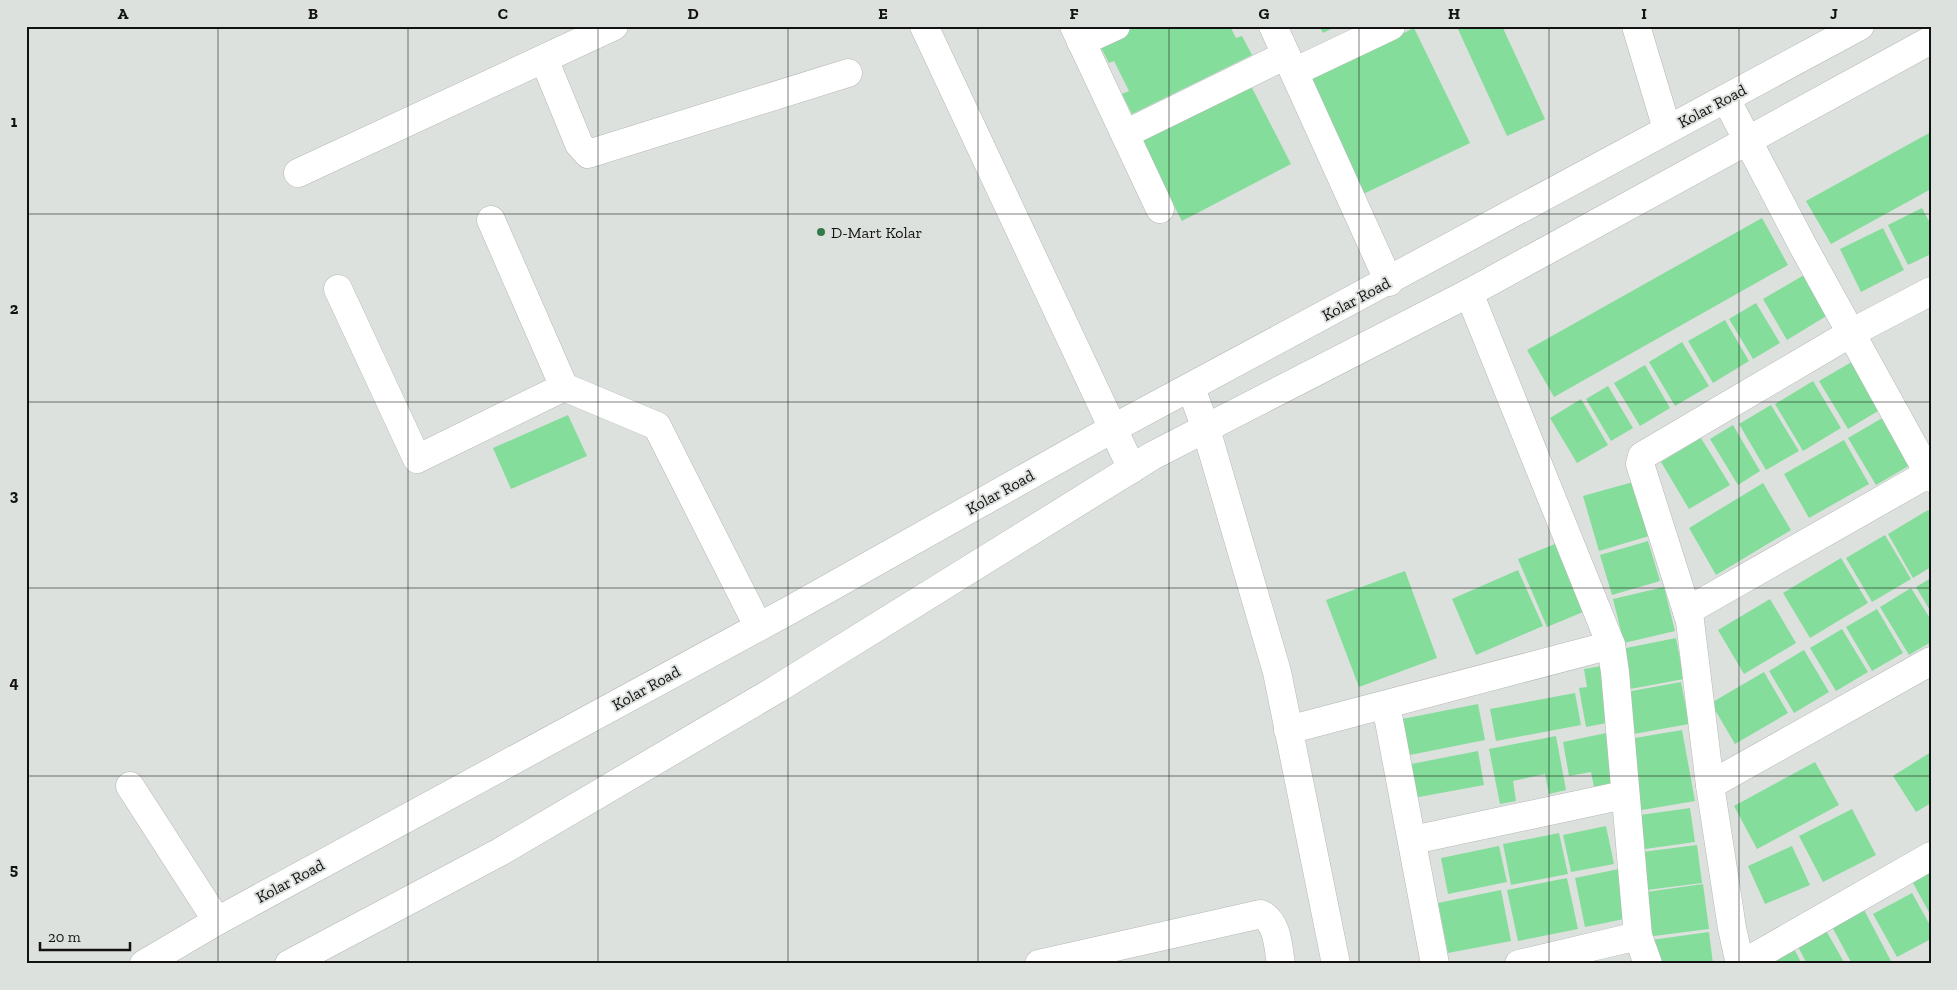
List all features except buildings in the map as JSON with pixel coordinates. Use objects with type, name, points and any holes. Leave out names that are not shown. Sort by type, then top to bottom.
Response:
[{"type":"street","points":[[298,173],[614,26]]},
{"type":"street","points":[[924,26],[1142,462]]},
{"type":"street","points":[[1116,26],[1077,34],[1160,209]]},
{"type":"street","points":[[1273,26],[1389,282]]},
{"type":"street","points":[[1125,134],[1290,63],[1391,26]]},
{"type":"street","points":[[1636,26],[1667,129]]},
{"type":"street","name":"Kolar Road","points":[[144,964],[217,921],[758,626],[1122,424],[1389,282],[1667,129],[1860,26]]},
{"type":"street","points":[[289,964],[357,926],[500,852],[777,690],[1142,462],[1470,293],[1931,40]]},
{"type":"street","points":[[544,59],[579,144],[588,154],[848,73]]},
{"type":"street","points":[[1687,611],[1930,474],[1851,334],[1726,99]]},
{"type":"street","points":[[491,220],[564,387],[657,426],[758,626]]},
{"type":"street","points":[[338,289],[417,458],[564,387]]},
{"type":"street","points":[[1931,290],[1851,334],[1642,456],[1640,464],[1690,621],[1710,785],[1732,928],[1741,964],[1931,856]]},
{"type":"street","points":[[1470,293],[1611,645],[1616,672],[1624,795],[1638,936],[1648,964]]},
{"type":"street","points":[[1191,388],[1206,429],[1276,672],[1336,964]]},
{"type":"street","points":[[1288,730],[1611,645]]},
{"type":"street","points":[[1710,785],[1931,661]]},
{"type":"street","points":[[1386,705],[1435,964]]},
{"type":"street","points":[[130,786],[217,921]]},
{"type":"street","points":[[1413,840],[1624,795]]},
{"type":"street","points":[[1039,964],[1261,914],[1270,919],[1273,926],[1282,964]]},
{"type":"street","points":[[1519,964],[1638,936]]},
{"type":"place","name":"D-Mart Kolar","points":[[821,232]]}]
